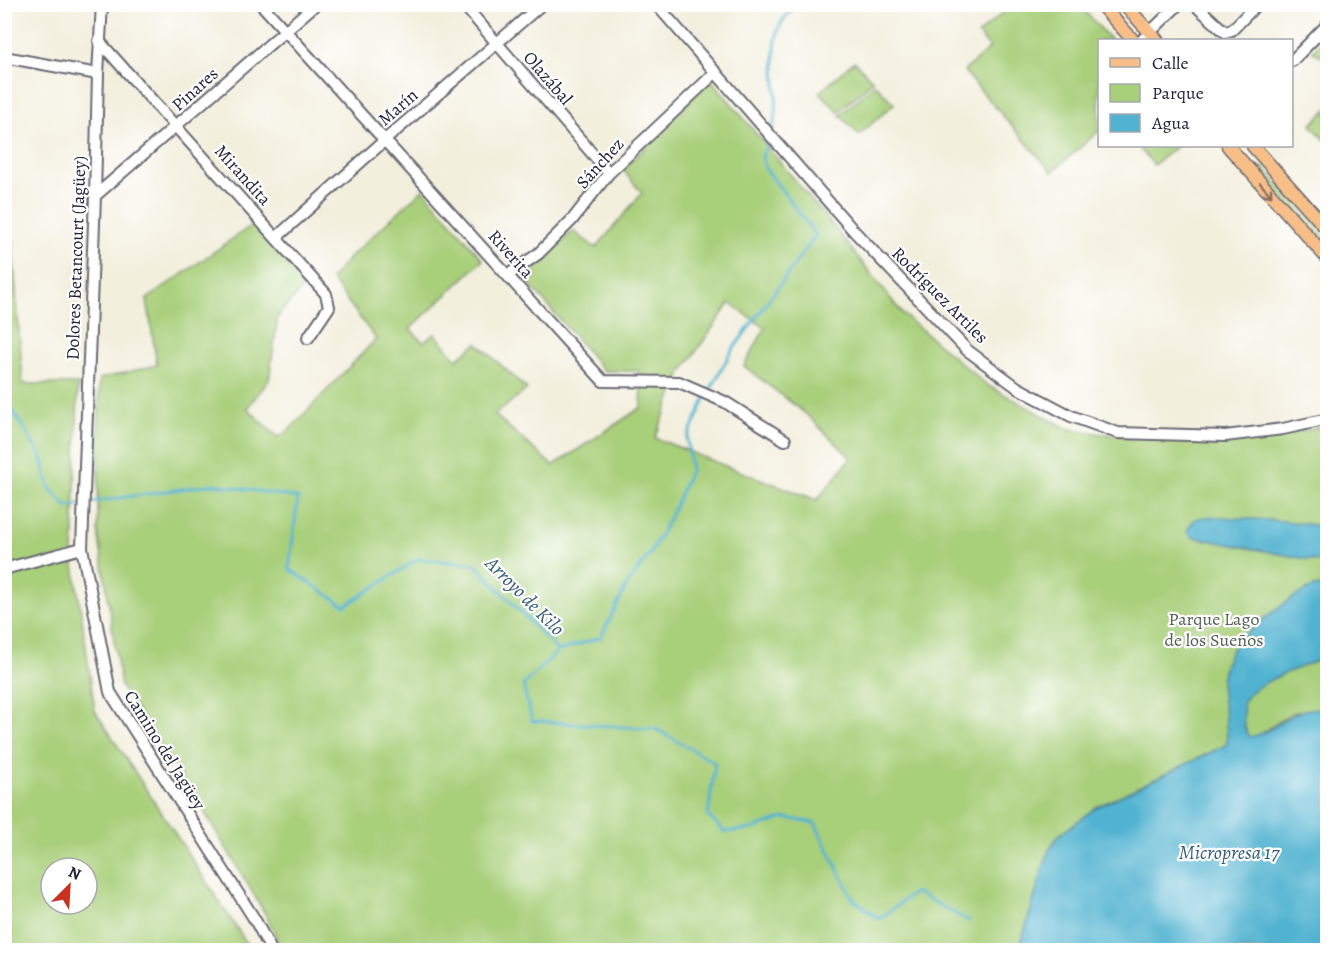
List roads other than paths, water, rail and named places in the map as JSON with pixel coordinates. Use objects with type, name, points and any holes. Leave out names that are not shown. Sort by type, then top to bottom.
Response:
[{"type":"main road","points":[[1100,4],[1132,39]]},
{"type":"main road","points":[[1124,4],[1150,38]]},
{"type":"main road","points":[[1229,147],[1328,259]]},
{"type":"main road","points":[[1254,147],[1328,230]]},
{"type":"street","name":"Dolores Betancourt (Jagüey)","points":[[83,512],[102,4]]},
{"type":"street","name":"Riverita","points":[[261,4],[603,381],[679,382],[725,402],[785,440]]},
{"type":"street","name":"Pinares","points":[[95,196],[316,4]]},
{"type":"street","name":"Olazábal","points":[[463,4],[609,173]]},
{"type":"street","name":"Marín","points":[[277,237],[542,4]]},
{"type":"street","name":"Rodríguez Artiles","points":[[657,4],[853,230],[967,350],[1018,388],[1071,416],[1118,433],[1225,436],[1283,429],[1328,419]]},
{"type":"street","points":[[1150,38],[1179,4]]},
{"type":"street","points":[[1194,4],[1226,32],[1232,30],[1257,4]]},
{"type":"street","points":[[1293,60],[1328,24]]},
{"type":"street","name":"Mirandita","points":[[99,41],[326,294],[329,307],[308,338]]},
{"type":"street","points":[[4,57],[98,74]]},
{"type":"street","name":"Sánchez","points":[[508,275],[538,254],[572,220],[609,173],[716,72]]},
{"type":"street","name":"Camino del Jagüey","points":[[83,512],[82,548],[110,692],[255,920],[271,951]]},
{"type":"street","points":[[4,569],[82,548]]},
{"type":"water","points":[[1219,517],[1285,521],[1327,527],[1327,563],[1192,537],[1187,532],[1196,519]]},
{"type":"water","name":"Micropresa 17","points":[[1327,586],[1327,657],[1269,681],[1249,694],[1243,702],[1244,726],[1250,737],[1304,710],[1327,709],[1327,950],[1019,950],[1048,852],[1058,836],[1097,807],[1226,745],[1227,733],[1221,682],[1226,662],[1233,648],[1261,621],[1296,596],[1314,587]]},
{"type":"waterway","points":[[771,133],[776,105],[775,47],[777,34],[783,20],[797,4]]},
{"type":"waterway","points":[[709,392],[731,352],[816,235],[765,168],[762,156],[769,139]]},
{"type":"waterway","points":[[559,651],[601,637],[627,585],[651,552],[669,519],[691,469],[687,439],[706,397]]},
{"type":"waterway","name":"Arroyo de Kilo","points":[[4,402],[10,406],[42,458],[49,487],[67,507],[80,504]]},
{"type":"waterway","name":"Arroyo de Kilo","points":[[87,503],[214,484],[298,498],[289,569],[345,606],[418,559],[475,564],[558,651],[523,685],[532,721],[656,729],[715,763],[708,816],[725,832],[752,829],[785,818],[815,823],[853,899],[879,919],[915,892],[969,921]]},
{"type":"park label","name":"Parque Lago de los Sueños","points":[[1214,629]]}]
